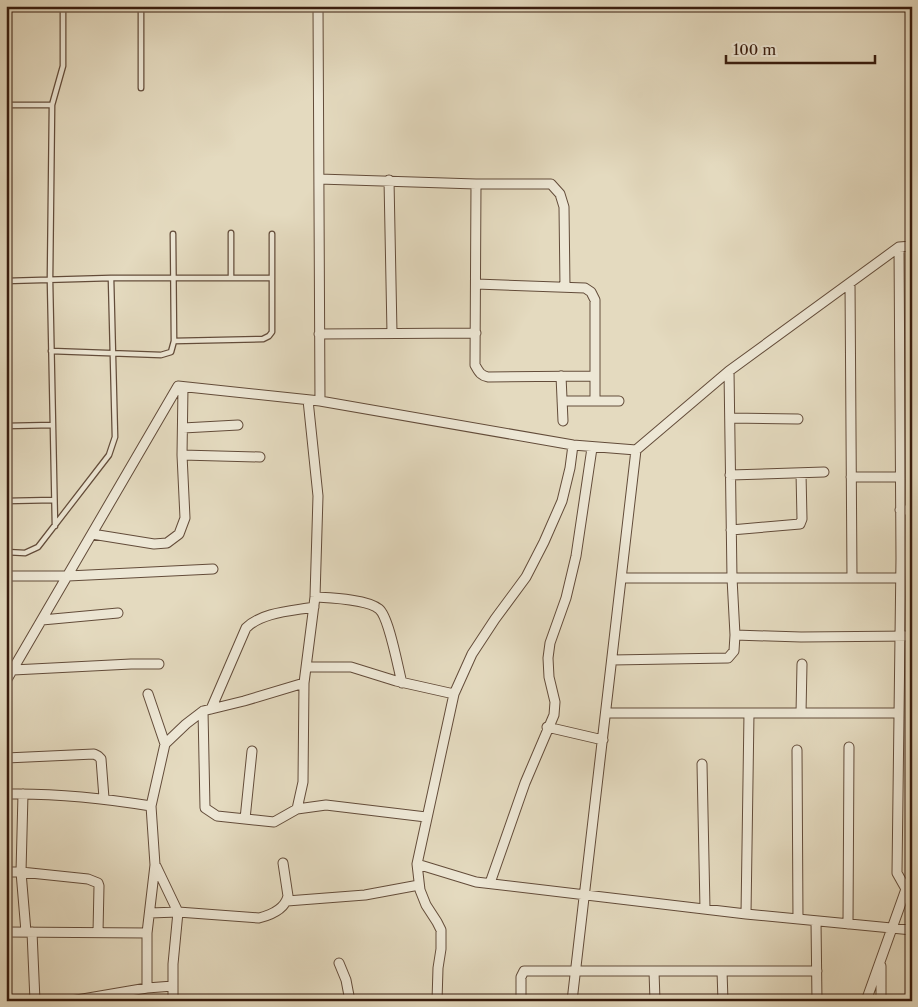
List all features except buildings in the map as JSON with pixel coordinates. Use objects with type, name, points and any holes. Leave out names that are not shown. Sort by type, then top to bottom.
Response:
[{"type":"street","points":[[318,6],[320,401]]},
{"type":"street","points":[[319,179],[476,184],[551,184],[557,188],[564,207],[565,287]]},
{"type":"street","points":[[389,180],[392,333]]},
{"type":"street","points":[[476,184],[476,365],[481,375],[488,377],[594,376]]},
{"type":"street","points":[[6,681],[178,386],[320,401],[592,448],[636,450],[729,371],[899,247],[912,246]]},
{"type":"street","points":[[899,247],[900,636],[897,873],[906,889]]},
{"type":"street","points":[[850,283],[852,578]]},
{"type":"street","points":[[476,284],[585,288],[591,292],[595,300],[595,400]]},
{"type":"street","points":[[319,334],[476,333]]},
{"type":"street","points":[[612,660],[728,658],[734,651],[729,371]]},
{"type":"street","points":[[561,376],[563,421]]},
{"type":"street","points":[[92,534],[154,544],[166,544],[179,534],[184,518],[182,455],[183,387]]},
{"type":"street","points":[[297,810],[303,782],[304,683],[315,597],[318,496],[308,400]]},
{"type":"street","points":[[562,401],[619,401]]},
{"type":"street","points":[[730,418],[798,419]]},
{"type":"street","points":[[182,428],[238,425]]},
{"type":"street","points":[[437,1001],[441,930],[426,905],[420,885],[417,864],[454,694],[472,654],[526,577],[544,542],[562,501],[573,445]]},
{"type":"street","points":[[490,883],[509,827],[554,715],[555,702],[549,677],[548,658],[550,643],[566,598],[576,556],[592,448]]},
{"type":"street","points":[[572,1001],[636,450]]},
{"type":"street","points":[[182,455],[260,456]]},
{"type":"street","points":[[730,475],[824,472]]},
{"type":"street","points":[[731,530],[800,524],[802,519],[801,473]]},
{"type":"street","points":[[851,478],[900,477]]},
{"type":"street","points":[[900,510],[912,510]]},
{"type":"street","points":[[6,576],[68,576],[213,569]]},
{"type":"street","points":[[622,578],[900,578]]},
{"type":"street","points":[[315,597],[367,604],[380,609],[386,619],[402,683]]},
{"type":"street","points":[[314,607],[263,617],[246,628],[207,710],[205,808],[217,816],[274,822],[297,810],[326,805],[426,817]]},
{"type":"street","points":[[42,620],[118,612]]},
{"type":"street","points":[[735,635],[912,636]]},
{"type":"street","points":[[13,670],[159,664]]},
{"type":"street","points":[[801,713],[802,664]]},
{"type":"street","points":[[306,667],[351,667],[402,683],[454,694]]},
{"type":"street","points":[[164,744],[186,724],[207,710],[304,683]]},
{"type":"street","points":[[147,988],[147,933],[155,865],[151,806],[164,744],[148,694]]},
{"type":"street","points":[[606,713],[899,713]]},
{"type":"street","points":[[746,914],[749,713]]},
{"type":"street","points":[[548,727],[603,740]]},
{"type":"street","points":[[848,924],[849,747]]},
{"type":"street","points":[[797,750],[798,919]]},
{"type":"street","points":[[245,819],[252,751]]},
{"type":"street","points":[[6,758],[94,754],[101,759],[104,798]]},
{"type":"street","points":[[702,764],[705,909]]},
{"type":"street","points":[[6,794],[104,798],[151,806]]},
{"type":"street","points":[[23,794],[21,872],[35,1001]]},
{"type":"street","points":[[150,913],[178,912],[259,918],[270,916],[287,901],[288,896],[283,863]]},
{"type":"street","points":[[417,864],[476,882],[746,914],[912,930]]},
{"type":"street","points":[[155,865],[178,912],[173,964],[173,1001]]},
{"type":"street","points":[[6,872],[88,879],[98,883],[98,932]]},
{"type":"street","points":[[866,1001],[906,889],[912,878]]},
{"type":"street","points":[[287,901],[365,895],[420,885]]},
{"type":"street","points":[[816,921],[817,1001]]},
{"type":"street","points":[[6,932],[147,933]]},
{"type":"street","points":[[881,961],[881,1001]]},
{"type":"street","points":[[339,963],[346,980],[350,1001]]},
{"type":"street","points":[[521,1001],[521,977],[524,971],[817,971]]},
{"type":"street","points":[[654,971],[655,1001]]},
{"type":"street","points":[[722,971],[723,1001]]},
{"type":"street","points":[[71,1001],[105,998],[147,988],[173,986]]},
{"type":"lane","points":[[55,526],[50,280],[52,105],[63,66],[63,6]]},
{"type":"lane","points":[[140,6],[141,88]]},
{"type":"lane","points":[[6,105],[52,105]]},
{"type":"lane","points":[[51,351],[112,354],[167,354],[171,352],[174,341],[173,234]]},
{"type":"lane","points":[[231,234],[231,278]]},
{"type":"lane","points":[[174,341],[264,339],[269,336],[272,332],[272,234]]},
{"type":"lane","points":[[6,552],[32,551],[38,547],[109,455],[113,446],[111,278]]},
{"type":"lane","points":[[6,281],[111,278],[272,278]]},
{"type":"lane","points":[[6,426],[52,425]]},
{"type":"lane","points":[[6,501],[54,500]]}]
